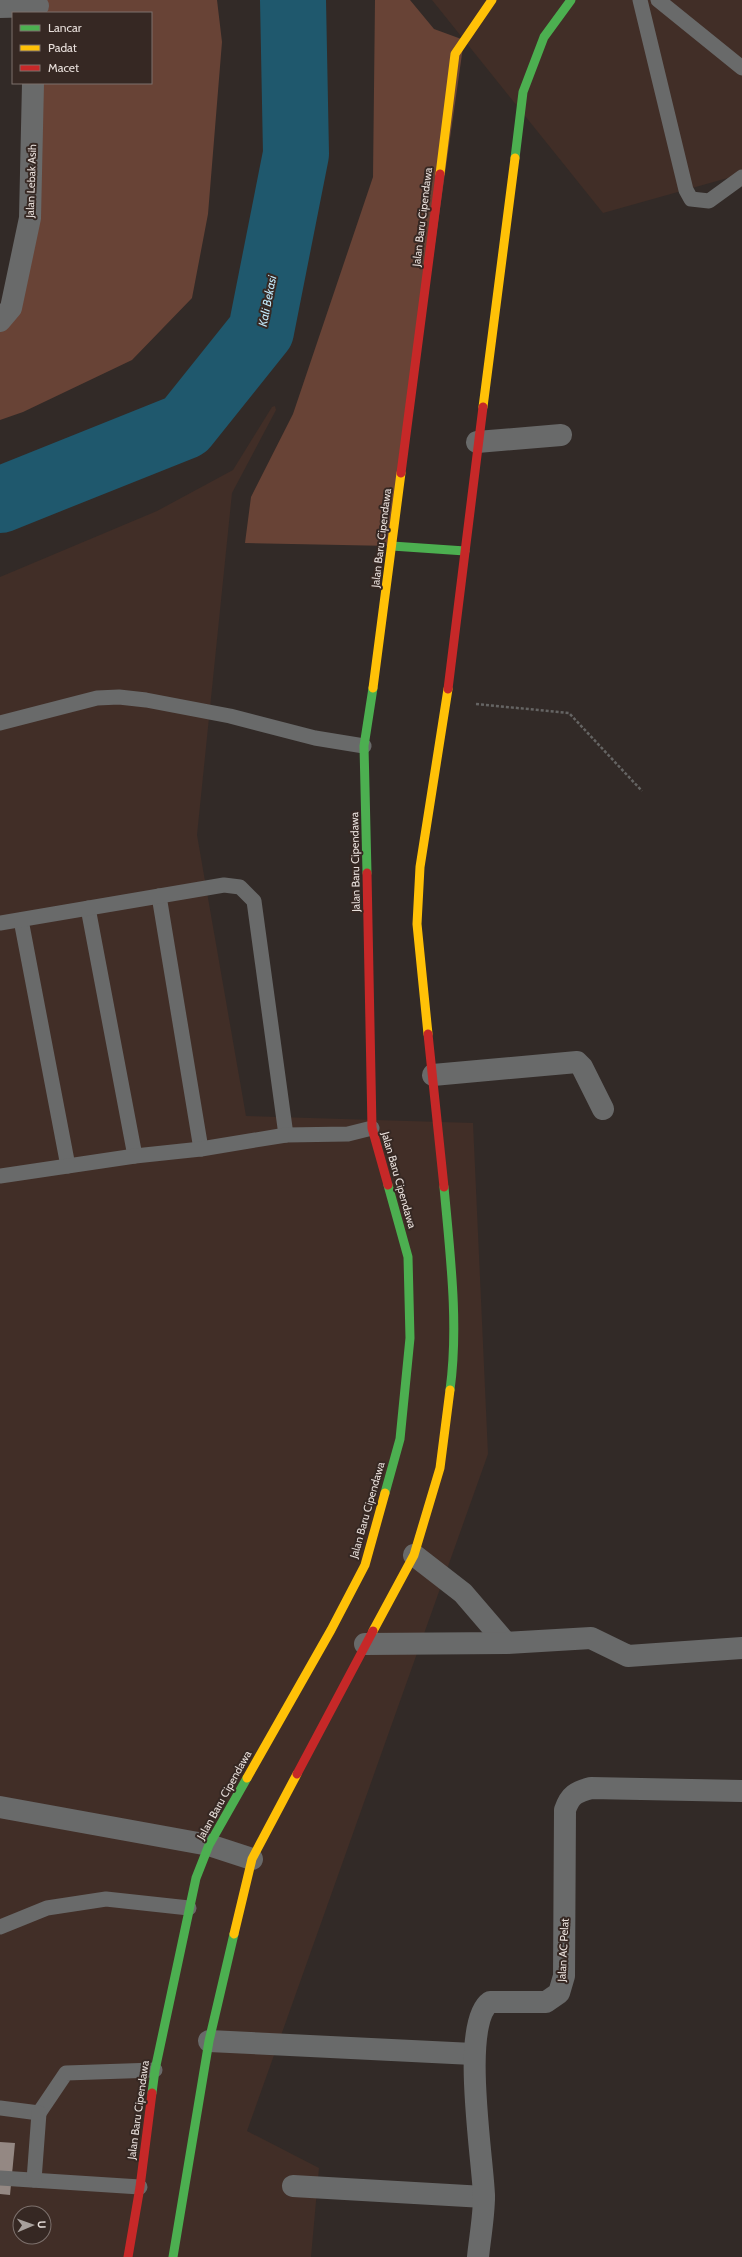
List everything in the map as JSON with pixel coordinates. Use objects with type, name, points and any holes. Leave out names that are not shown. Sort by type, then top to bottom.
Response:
[{"type":"main road","name":"Jalan Baru Cipendawa","points":[[128,2257],[140,2187],[154,2070],[196,1878],[209,1844],[331,1630],[365,1564],[400,1439],[410,1338],[408,1257],[372,1128],[364,746],[392,546],[455,54],[492,0]]},
{"type":"main road","points":[[173,2257],[210,2041],[252,1859],[365,1644],[414,1555],[440,1468],[453,1367],[451,1261],[417,924],[420,867],[446,701],[477,442],[524,92],[544,36],[571,0]]},
{"type":"main road","points":[[392,546],[465,551]]},
{"type":"street","points":[[0,7],[38,6]]},
{"type":"street","name":"Jalan Lebak Asih","points":[[0,321],[11,308],[30,218],[33,84]]},
{"type":"street","points":[[477,442],[561,435]]},
{"type":"street","points":[[433,1075],[577,1062],[582,1067],[603,1109]]},
{"type":"street","points":[[414,1555],[463,1593],[506,1643]]},
{"type":"street","points":[[365,1644],[506,1643],[591,1638],[628,1656],[742,1648]]},
{"type":"street","name":"Jalan AC Pelat","points":[[478,2257],[484,2197],[473,2054],[479,2017],[483,2007],[490,2002],[546,2002],[559,1993],[564,1976],[565,1810],[568,1798],[576,1792],[591,1788],[742,1791]]},
{"type":"street","points":[[0,1807],[209,1844],[252,1859]]},
{"type":"street","points":[[210,2041],[473,2054]]},
{"type":"street","points":[[293,2186],[484,2197]]},
{"type":"lane","points":[[640,0],[686,190],[691,199],[709,201],[742,177]]},
{"type":"lane","points":[[658,0],[742,68]]},
{"type":"lane","points":[[0,723],[98,698],[119,697],[146,700],[222,715],[315,738],[364,746]]},
{"type":"lane","points":[[0,923],[224,885],[240,887],[254,901],[286,1135]]},
{"type":"lane","points":[[158,896],[201,1149]]},
{"type":"lane","points":[[88,908],[135,1156]]},
{"type":"lane","points":[[21,920],[68,1166]]},
{"type":"lane","points":[[0,1176],[135,1156],[201,1149],[286,1135],[348,1134],[372,1128]]},
{"type":"lane","points":[[0,1927],[47,1908],[106,1899],[189,1908]]},
{"type":"lane","points":[[34,2180],[39,2113],[66,2073],[154,2070]]},
{"type":"lane","points":[[0,2108],[39,2113]]},
{"type":"lane","points":[[0,2178],[140,2187]]},
{"type":"path","points":[[446,701],[570,713],[642,791]]},
{"type":"shaded area","points":[[38,0],[217,0],[222,42],[208,214],[192,298],[132,360],[23,412],[0,420],[0,321],[11,308],[33,84],[152,84],[152,12],[38,12]]},
{"type":"shaded area","points":[[375,0],[410,0],[434,29],[464,40],[392,546],[245,543],[251,497],[293,414],[373,177]]},
{"type":"shaded area","points":[[432,0],[742,0],[742,174],[603,213]]},
{"type":"shaded area","points":[[275,406],[276,410],[232,493],[197,835],[246,1116],[473,1123],[488,1454],[247,2131],[319,2168],[311,2257],[0,2257],[0,577],[157,511],[233,470],[272,407]]},
{"type":"building","points":[[0,2142],[15,2143],[10,2195],[0,2194]]},
{"type":"waterway","name":"Kali Bekasi","points":[[0,500],[185,426],[261,331],[296,154],[293,0]]},
{"type":"traffic: fast","points":[[515,158],[523,92],[544,37],[571,0]]},
{"type":"traffic: fast","points":[[392,546],[465,551]]},
{"type":"traffic: fast","points":[[367,873],[364,746],[373,688]]},
{"type":"traffic: fast","points":[[385,1493],[400,1439],[410,1338],[408,1257],[388,1185]]},
{"type":"traffic: fast","points":[[444,1187],[454,1314],[453,1365],[450,1390]]},
{"type":"traffic: fast","points":[[152,2093],[155,2070],[196,1878],[209,1845],[247,1778]]},
{"type":"traffic: fast","points":[[173,2257],[209,2041],[234,1934]]},
{"type":"traffic: slow","points":[[440,174],[455,54],[492,0]]},
{"type":"traffic: slow","points":[[483,407],[515,158]]},
{"type":"traffic: slow","points":[[373,688],[401,473]]},
{"type":"traffic: slow","points":[[428,1034],[417,924],[420,867],[448,689]]},
{"type":"traffic: slow","points":[[373,1631],[414,1555],[440,1468],[450,1390]]},
{"type":"traffic: slow","points":[[247,1778],[331,1630],[365,1565],[385,1493]]},
{"type":"traffic: slow","points":[[234,1934],[252,1859],[297,1774]]},
{"type":"traffic: jam","points":[[401,473],[440,174]]},
{"type":"traffic: jam","points":[[448,689],[483,407]]},
{"type":"traffic: jam","points":[[367,873],[372,1128],[388,1185]]},
{"type":"traffic: jam","points":[[428,1034],[444,1187]]},
{"type":"traffic: jam","points":[[297,1774],[373,1631]]},
{"type":"traffic: jam","points":[[128,2257],[140,2187],[152,2093]]}]
